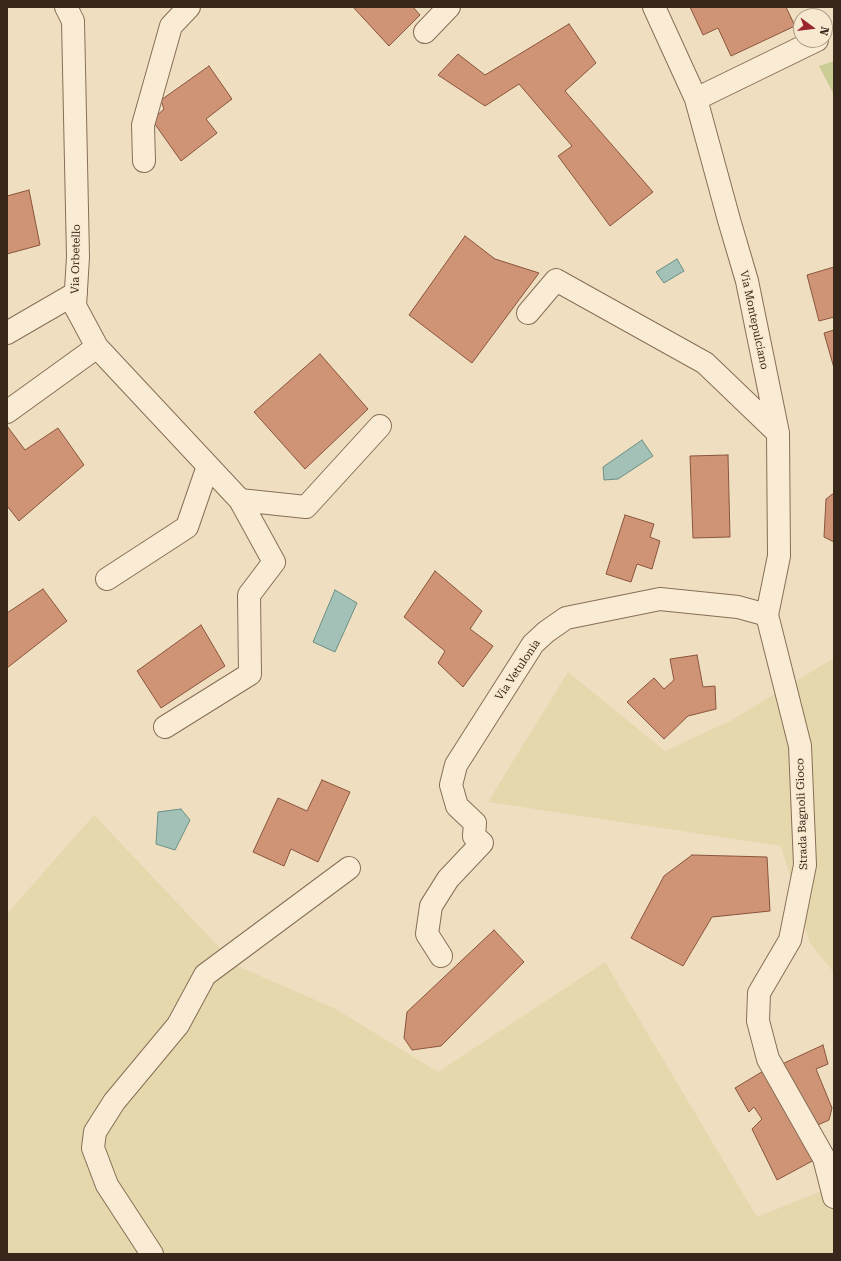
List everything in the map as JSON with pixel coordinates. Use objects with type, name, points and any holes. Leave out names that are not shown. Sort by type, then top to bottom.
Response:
[{"type":"street","points":[[144,161],[143,125],[171,26],[189,7]]},
{"type":"street","points":[[425,32],[449,7]]},
{"type":"street","name":"Via Montepulciano","points":[[654,7],[696,99],[747,281],[778,434],[779,556],[768,615],[776,646]]},
{"type":"street","name":"Via Orbetello","points":[[74,12],[78,257],[75,306],[97,347],[240,500],[274,562],[249,595],[250,674],[165,727]]},
{"type":"street","points":[[696,99],[801,48]]},
{"type":"street","points":[[528,313],[556,280],[705,363],[778,434]]},
{"type":"street","points":[[7,333],[76,293]]},
{"type":"street","points":[[7,412],[97,347]]},
{"type":"street","points":[[240,500],[306,508],[380,426]]},
{"type":"street","points":[[107,579],[187,527],[208,466]]},
{"type":"street","name":"Via Vetulonia","points":[[442,956],[427,934],[431,906],[448,879],[482,843],[474,836],[475,824],[457,806],[451,785],[456,765],[533,644],[546,632],[566,618],[660,600],[738,607],[768,615]]},
{"type":"street","name":"Strada Bagnoli Gioco","points":[[776,646],[800,746],[805,865],[790,940],[759,993],[758,1021],[768,1059],[824,1158],[834,1197]]},
{"type":"street","points":[[152,1254],[107,1185],[92,1148],[95,1132],[114,1102],[178,1025],[205,975],[349,868]]},
{"type":"shaded area","points":[[834,658],[834,973],[810,943],[781,846],[488,802],[568,672],[665,751],[732,720]]},
{"type":"shaded area","points":[[94,815],[237,966],[334,1008],[438,1072],[605,962],[757,1217],[834,1186],[834,1254],[7,1254],[7,914]]},
{"type":"green space","points":[[834,61],[834,95],[819,66]]},
{"type":"water","points":[[677,259],[684,271],[664,283],[656,272]]},
{"type":"water","points":[[642,440],[653,456],[618,479],[604,480],[603,467]]},
{"type":"water","points":[[335,590],[357,603],[335,652],[313,642]]},
{"type":"water","points":[[181,809],[190,820],[175,850],[156,844],[158,812]]},
{"type":"building","points":[[353,7],[413,7],[420,15],[389,46]]},
{"type":"building","points":[[690,7],[786,7],[793,22],[793,27],[731,56],[718,28],[703,35]]},
{"type":"building","points":[[569,24],[596,63],[565,91],[653,192],[610,226],[558,156],[572,146],[519,84],[485,106],[438,75],[458,54],[485,75]]},
{"type":"building","points":[[209,66],[232,99],[206,119],[217,133],[181,161],[152,120],[164,109],[161,100]]},
{"type":"building","points":[[29,190],[40,245],[7,254],[7,196]]},
{"type":"building","points":[[465,236],[495,259],[539,273],[472,363],[409,315]]},
{"type":"building","points":[[834,267],[834,317],[819,321],[807,275]]},
{"type":"building","points":[[834,330],[834,368],[824,333]]},
{"type":"building","points":[[320,354],[368,409],[305,469],[254,412]]},
{"type":"building","points":[[7,426],[25,450],[58,428],[84,465],[19,521],[7,506]]},
{"type":"building","points":[[728,455],[730,537],[693,538],[690,456]]},
{"type":"building","points":[[834,493],[834,542],[824,537],[826,499]]},
{"type":"building","points":[[625,515],[654,524],[650,537],[660,541],[652,569],[637,564],[631,582],[606,574]]},
{"type":"building","points":[[435,571],[482,611],[470,629],[493,646],[463,687],[438,663],[445,651],[404,617]]},
{"type":"building","points":[[43,589],[67,621],[7,668],[7,613]]},
{"type":"building","points":[[201,625],[225,666],[161,708],[137,671]]},
{"type":"building","points":[[697,655],[703,687],[715,686],[716,709],[688,716],[664,739],[627,702],[654,678],[664,689],[674,680],[670,659]]},
{"type":"building","points":[[322,780],[350,792],[318,862],[291,849],[284,866],[253,852],[278,798],[307,811]]},
{"type":"building","points":[[692,855],[767,857],[770,911],[712,917],[683,966],[631,938],[664,876]]},
{"type":"building","points":[[494,930],[524,962],[441,1046],[412,1050],[404,1038],[407,1012]]},
{"type":"building","points":[[823,1045],[828,1064],[816,1069],[832,1108],[829,1120],[811,1128],[780,1065]]},
{"type":"building","points":[[765,1070],[816,1159],[777,1180],[752,1129],[762,1119],[754,1107],[749,1112],[735,1088]]}]
